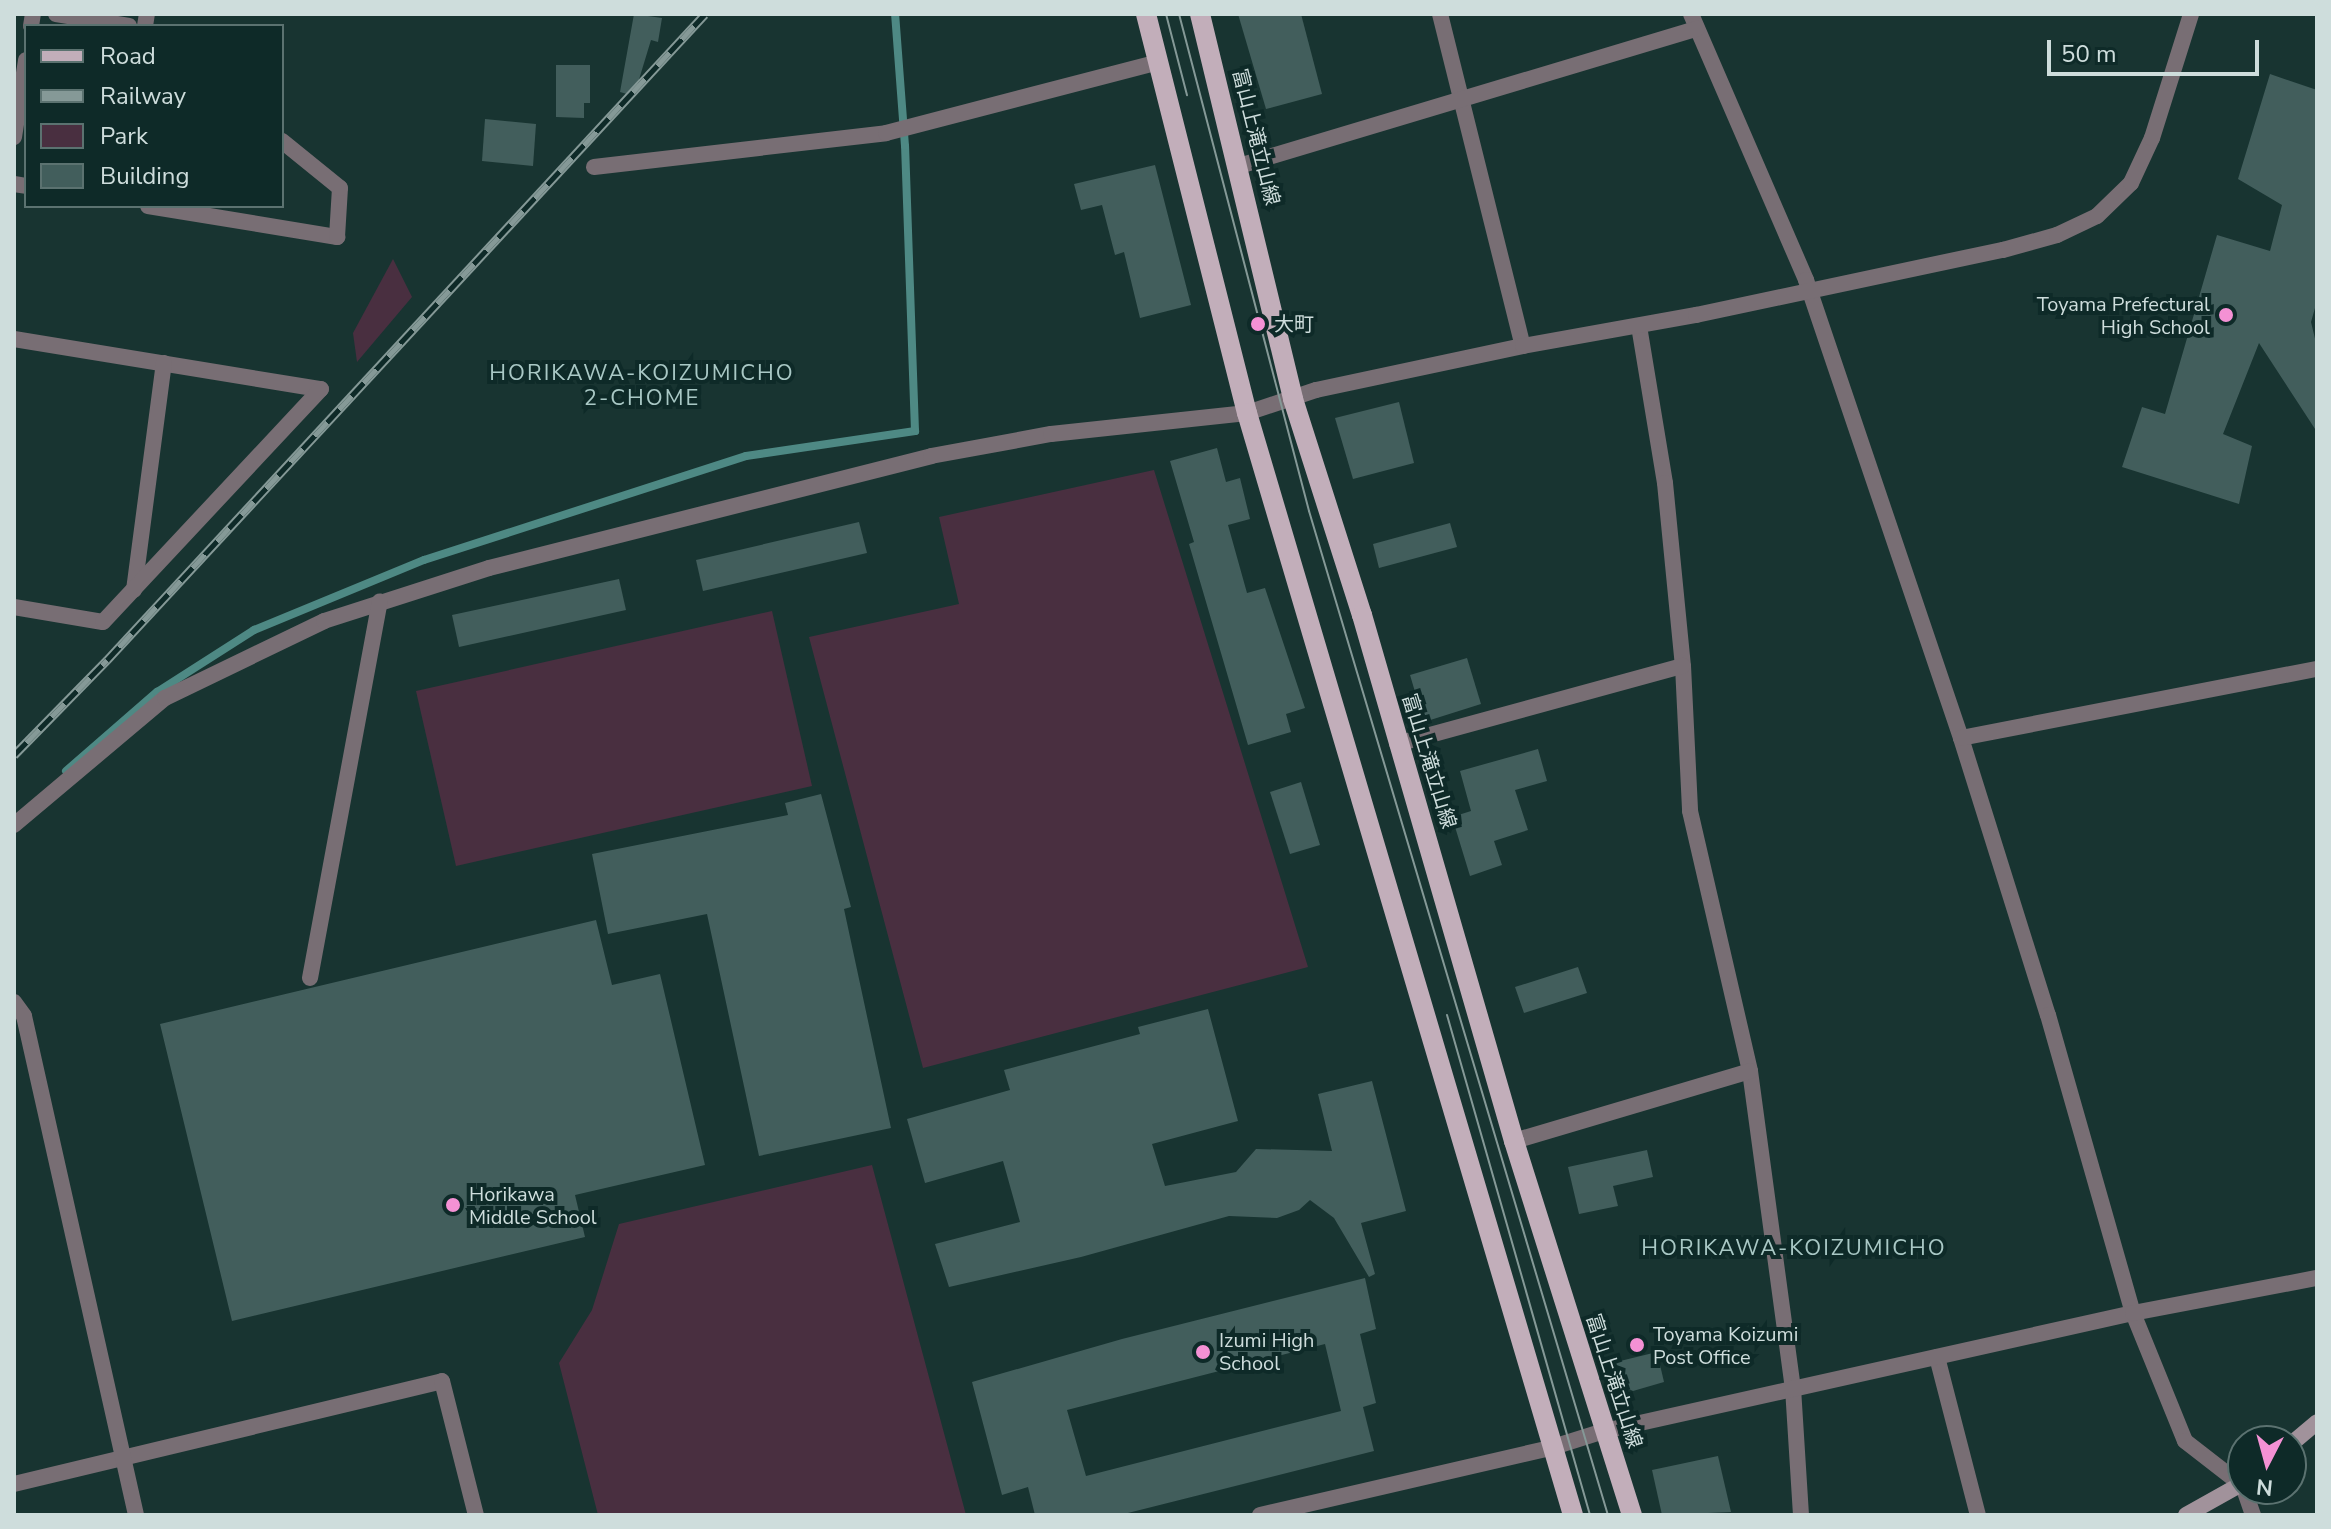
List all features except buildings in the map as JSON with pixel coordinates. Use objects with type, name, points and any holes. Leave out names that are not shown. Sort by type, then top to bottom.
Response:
[{"type":"main road","points":[[1146,14],[1247,413],[1550,1448],[1573,1515]]},
{"type":"main road","name":"富山上滝立山線","points":[[1200,14],[1293,399],[1362,615],[1514,1141],[1632,1515]]},
{"type":"main road","points":[[2186,1515],[2227,1493]]},
{"type":"street","points":[[56,14],[117,24]]},
{"type":"street","points":[[1440,14],[1523,346]]},
{"type":"street","points":[[14,825],[165,698],[324,621],[489,568],[931,456],[1051,434],[1247,413],[1316,390],[1809,291],[2003,250],[2057,235],[2097,216],[2131,183],[2147,149],[2191,14]]},
{"type":"street","points":[[1239,166],[1461,99],[1694,22],[1809,291],[1961,738],[2048,1015],[2133,1313],[2185,1441],[2227,1473]]},
{"type":"street","points":[[594,167],[886,133],[1158,62]]},
{"type":"street","points":[[14,137],[24,73]]},
{"type":"street","points":[[160,208],[337,237],[340,188],[284,143]]},
{"type":"street","points":[[1639,326],[1665,483],[1683,666],[1690,811],[1750,1071],[1793,1388],[1801,1515]]},
{"type":"street","points":[[14,339],[321,389],[103,622],[14,607]]},
{"type":"street","points":[[134,590],[164,363]]},
{"type":"street","points":[[310,978],[380,601]]},
{"type":"street","points":[[1397,744],[1683,666]]},
{"type":"street","points":[[1961,738],[2317,669]]},
{"type":"street","points":[[14,1002],[24,1016],[136,1515]]},
{"type":"street","points":[[1514,1141],[1750,1071]]},
{"type":"street","points":[[1260,1515],[1793,1388],[2133,1313],[2317,1278]]},
{"type":"street","points":[[1937,1357],[1978,1515]]},
{"type":"street","points":[[14,1484],[442,1381],[476,1515]]},
{"type":"green space","points":[[393,259],[412,297],[357,362],[353,333]]},
{"type":"green space","points":[[1154,470],[1308,967],[923,1068],[809,637],[959,604],[939,517]]},
{"type":"green space","points":[[772,611],[812,786],[456,866],[416,691]]},
{"type":"green space","points":[[872,1165],[966,1515],[598,1515],[559,1363],[592,1310],[619,1224]]},
{"type":"waterway","points":[[66,771],[157,692],[254,630],[424,560],[746,456],[915,431],[905,146],[895,14]]},
{"type":"tram line","points":[[1166,14],[1187,95]]},
{"type":"tram line","points":[[1179,14],[1309,511],[1608,1515]]},
{"type":"tram line","points":[[1447,1015],[1590,1515]]},
{"type":"railway","points":[[14,755],[107,660],[705,14]]},
{"type":"place","name":"Toyama Prefectural High School","points":[[2226,315]]},
{"type":"place","name":"大町","points":[[1258,324]]},
{"type":"place","name":"Horikawa Middle School","points":[[453,1205]]},
{"type":"place","name":"Toyama Koizumi Post Office","points":[[1637,1345]]},
{"type":"place","name":"Izumi High School","points":[[1203,1352]]},
{"type":"district","name":"HORIKAWA-KOIZUMICHO 2-CHOME","points":[[642,386]]},
{"type":"district","name":"HORIKAWA-KOIZUMICHO","points":[[1794,1249]]}]
